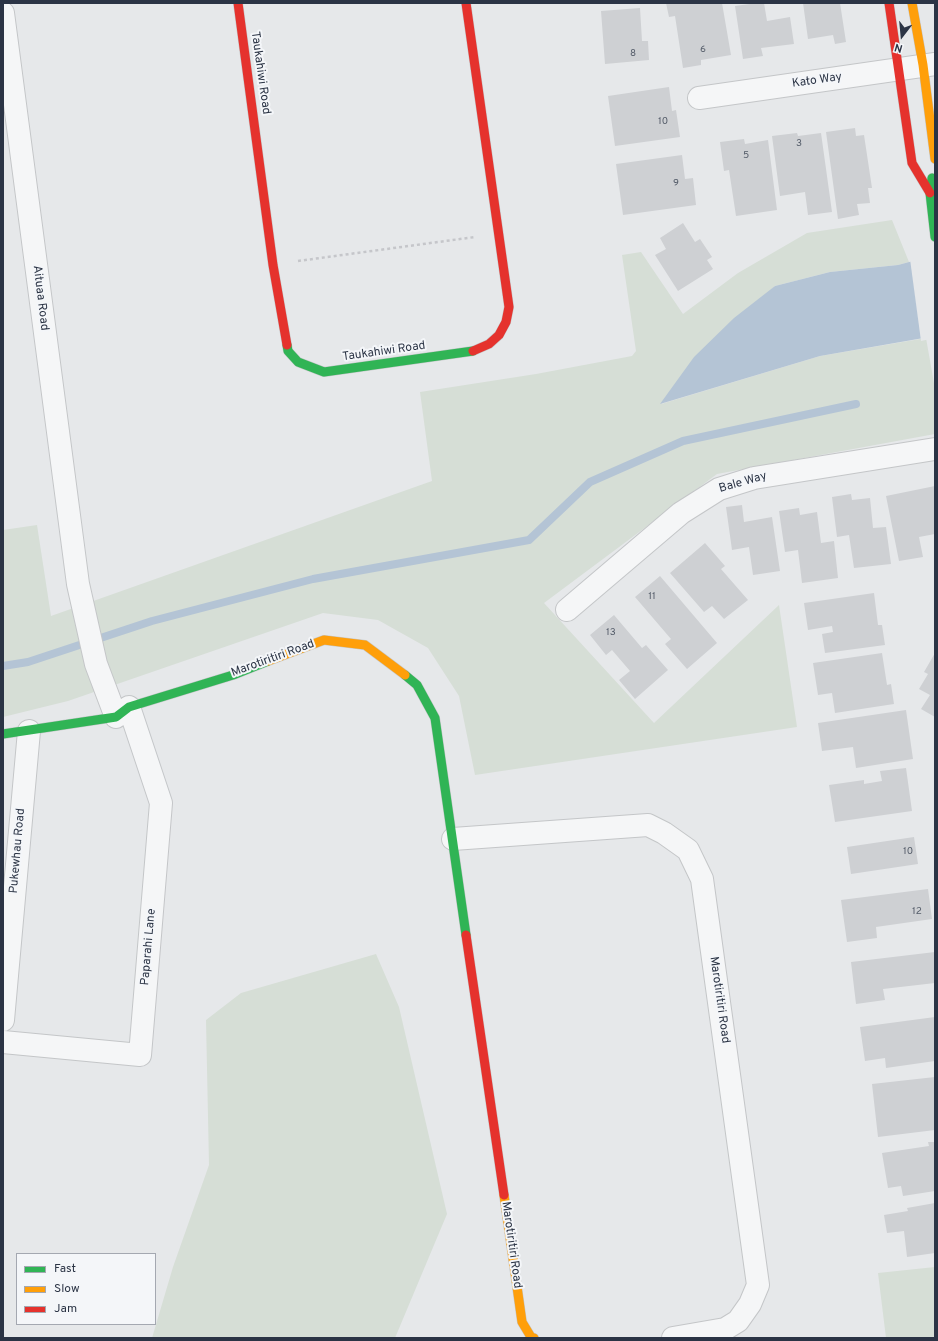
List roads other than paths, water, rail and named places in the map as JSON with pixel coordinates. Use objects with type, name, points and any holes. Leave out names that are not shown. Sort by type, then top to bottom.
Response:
[{"type":"street","name":"Taukahiwi Road","points":[[238,3],[273,265],[288,351],[298,362],[324,372],[472,351],[489,344],[499,335],[506,322],[509,307],[466,3]]},
{"type":"street","points":[[889,3],[912,163],[930,193]]},
{"type":"street","points":[[912,3],[929,65],[935,159]]},
{"type":"street","name":"Aituaa Road","points":[[3,13],[78,584],[96,664],[122,712]]},
{"type":"street","name":"Kato Way","points":[[699,98],[929,65]]},
{"type":"street","points":[[935,163],[930,193],[935,237]]},
{"type":"street","name":"Bale Way","points":[[568,610],[681,513],[719,489],[754,478],[935,449]]},
{"type":"street","name":"Marotiritiri Road","points":[[122,712],[233,675],[324,640],[366,645],[417,685],[434,718],[453,838],[522,1322],[531,1337],[534,1338]]},
{"type":"street","points":[[3,734],[29,731],[122,712]]},
{"type":"street","name":"Paparahi Lane","points":[[3,1042],[140,1055],[161,803],[122,712]]},
{"type":"street","name":"Pukewhau Road","points":[[3,1020],[29,731]]},
{"type":"street","name":"Marotiritiri Road","points":[[453,838],[648,826],[664,833],[688,850],[702,879],[758,1285],[750,1304],[738,1321],[725,1329],[673,1338]]},
{"type":"water","points":[[935,255],[935,336],[820,356],[660,404],[694,357],[734,318],[775,286],[830,272],[898,265]]},
{"type":"waterway","points":[[3,666],[28,662],[152,621],[313,579],[529,540],[590,482],[683,441],[856,404]]}]
